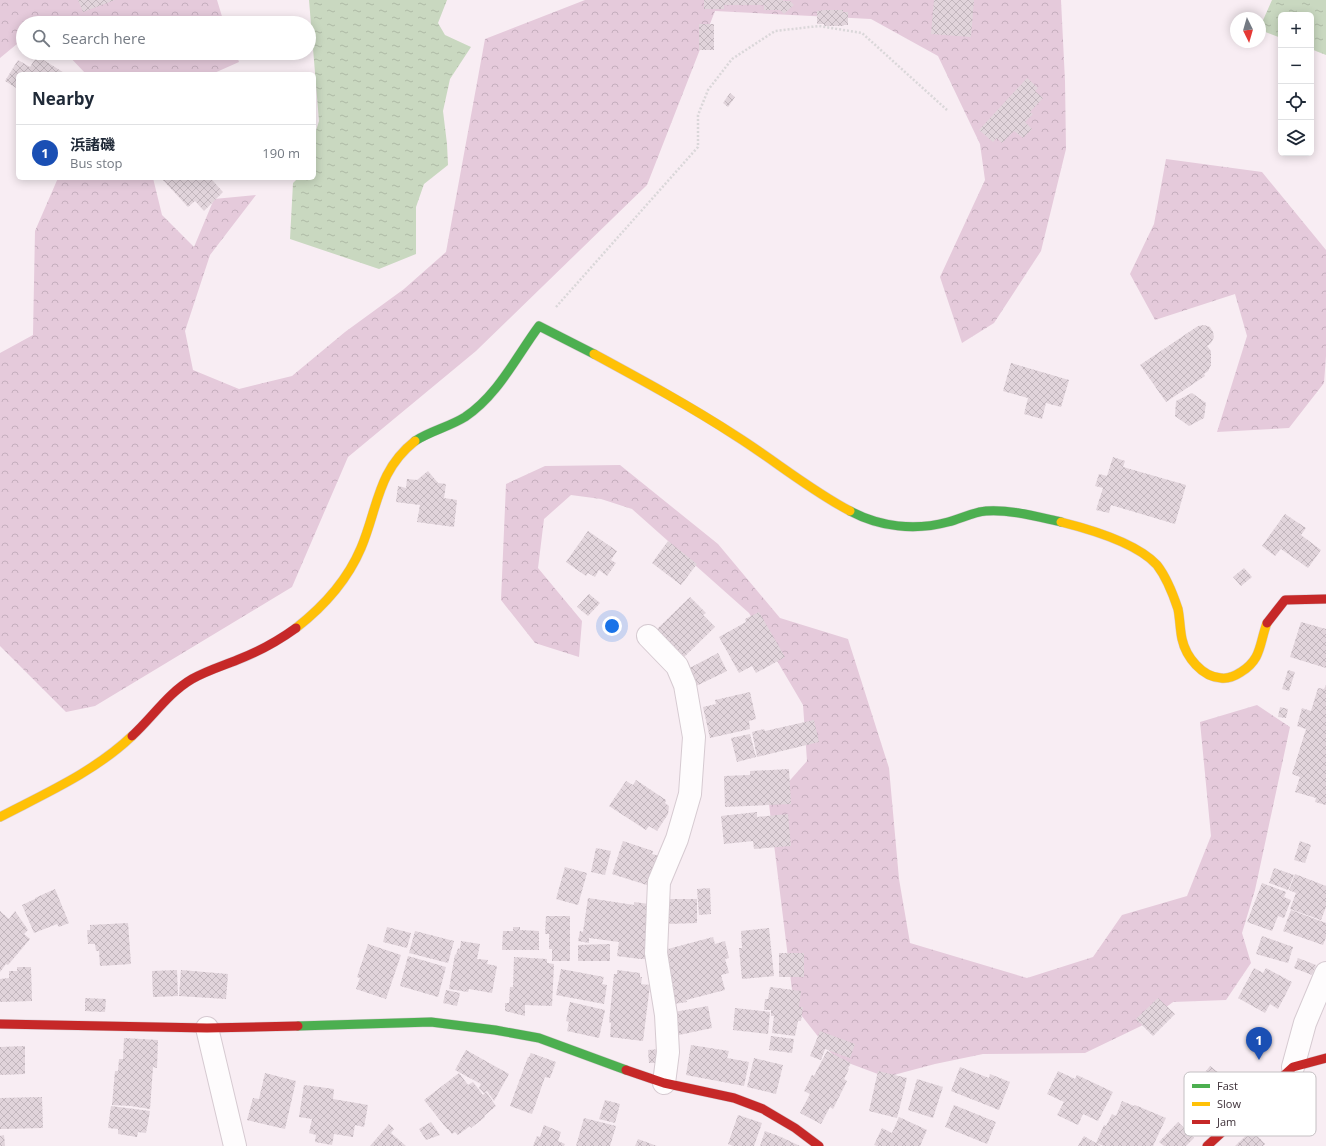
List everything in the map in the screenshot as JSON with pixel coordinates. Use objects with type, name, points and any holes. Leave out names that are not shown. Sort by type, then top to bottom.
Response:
[{"type":"street","points":[[0,817],[63,785],[98,765],[136,733],[161,706],[187,683],[210,669],[238,659],[271,644],[300,625],[325,603],[340,586],[351,568],[363,542],[379,488],[391,466],[399,456],[420,438],[459,421],[480,405],[494,390],[539,326],[625,370],[695,410],[754,447],[849,511],[872,520],[897,526],[922,526],[944,523],[983,512],[1000,510],[1071,524],[1103,534],[1134,548],[1151,559],[1161,571],[1169,585],[1178,611],[1182,642],[1197,667],[1206,674],[1219,678],[1235,677],[1249,668],[1258,656],[1267,625],[1274,613],[1285,600],[1326,599]]},
{"type":"street","points":[[648,636],[677,666],[685,685],[694,736],[690,794],[677,839],[659,882],[656,953],[666,1015],[668,1052],[664,1083]]},
{"type":"street","points":[[1293,1067],[1305,1023],[1326,973]]},
{"type":"street","points":[[0,1024],[207,1028],[431,1022],[461,1024],[539,1038],[616,1067],[664,1083],[734,1098],[763,1109],[795,1128],[819,1146]]},
{"type":"street","points":[[207,1028],[235,1146]]},
{"type":"street","points":[[1288,1072],[1293,1067],[1326,1058]]},
{"type":"street","points":[[1207,1146],[1218,1136]]},
{"type":"path","points":[[539,326],[698,147],[698,115],[708,90],[732,59],[775,31],[819,26],[862,33],[947,110]]},
{"type":"green space","points":[[0,0],[217,0],[222,16],[16,16],[16,45],[0,58]]},
{"type":"green space","points":[[585,0],[1061,0],[1065,81],[1066,149],[1041,251],[994,323],[962,343],[940,277],[985,180],[980,144],[938,56],[871,19],[715,11],[647,185],[476,351],[348,457],[292,587],[95,706],[66,712],[0,646],[0,353],[33,335],[35,231],[57,180],[153,180],[162,215],[194,247],[214,199],[256,195],[210,255],[185,331],[193,370],[239,389],[292,376],[345,332],[404,289],[446,252],[485,39]]},
{"type":"green space","points":[[73,60],[238,60],[239,62],[216,72],[84,72]]},
{"type":"green space","points":[[1166,159],[1262,172],[1326,250],[1326,356],[1324,383],[1289,428],[1217,432],[1247,336],[1235,294],[1155,320],[1130,274],[1154,224]]},
{"type":"green space","points":[[620,465],[718,544],[780,618],[848,639],[889,768],[899,879],[910,943],[1027,978],[1093,957],[1122,915],[1187,896],[1211,836],[1200,722],[1257,705],[1290,727],[1255,890],[1242,933],[1251,963],[1226,1000],[1173,1002],[1141,1026],[1085,1053],[983,1054],[935,1064],[886,1077],[835,1058],[794,1006],[769,804],[807,761],[803,705],[749,613],[632,509],[601,499],[571,495],[544,519],[538,568],[582,621],[579,657],[535,643],[501,600],[506,484],[545,466]]},
{"type":"water","points":[[309,0],[447,0],[438,23],[445,35],[471,47],[450,79],[443,111],[448,165],[424,184],[416,207],[416,254],[379,269],[290,239],[293,183],[296,180],[316,180],[316,131],[319,121],[314,60],[316,60],[316,16],[310,16]]},
{"type":"water","points":[[1272,0],[1326,0],[1326,55],[1314,50],[1314,12],[1278,12],[1278,37],[1266,32],[1266,14]]},
{"type":"building","points":[[78,0],[115,0],[83,12]]},
{"type":"building","points":[[704,0],[783,0],[790,1],[794,5],[784,14],[780,10],[764,10],[764,5],[724,5],[724,9],[704,9]]},
{"type":"building","points":[[934,0],[974,0],[971,37],[931,34]]},
{"type":"building","points":[[843,10],[843,12],[848,12],[848,25],[824,26],[824,24],[817,24],[817,11]]},
{"type":"building","points":[[699,24],[714,24],[714,50],[699,50]]},
{"type":"building","points":[[18,60],[30,67],[34,60],[43,60],[63,72],[16,72],[16,88],[5,81]]},
{"type":"building","points":[[1027,78],[1038,88],[1035,91],[1043,98],[1030,112],[1033,114],[1025,122],[1032,129],[1023,138],[1014,131],[1002,143],[997,138],[993,142],[979,130]]},
{"type":"building","points":[[730,93],[735,97],[728,107],[723,103]]},
{"type":"building","points":[[163,180],[212,180],[223,192],[204,211],[195,201],[188,207]]},
{"type":"building","points":[[1204,325],[1210,327],[1214,337],[1211,343],[1207,346],[1211,351],[1211,365],[1208,371],[1204,374],[1205,376],[1166,402],[1140,365],[1198,326]]},
{"type":"building","points":[[1011,363],[1069,380],[1061,407],[1046,403],[1042,419],[1024,414],[1028,398],[1003,391]]},
{"type":"building","points":[[1192,393],[1206,403],[1204,418],[1189,426],[1175,416],[1176,401]]},
{"type":"building","points":[[1113,457],[1125,461],[1123,467],[1186,485],[1175,524],[1111,505],[1109,513],[1096,510],[1103,488],[1095,486],[1099,474],[1107,476]]},
{"type":"building","points":[[428,471],[438,483],[446,484],[444,498],[457,500],[454,527],[417,522],[420,505],[396,502],[398,486],[406,488],[407,479],[417,480]]},
{"type":"building","points":[[1285,514],[1306,528],[1301,535],[1321,550],[1308,568],[1281,549],[1275,556],[1262,546]]},
{"type":"building","points":[[588,531],[617,551],[611,560],[616,563],[607,576],[599,570],[595,577],[588,573],[586,576],[566,562]]},
{"type":"building","points":[[668,541],[697,564],[681,585],[652,563]]},
{"type":"building","points":[[1244,568],[1252,577],[1241,586],[1233,577]]},
{"type":"building","points":[[589,594],[600,603],[588,616],[577,607]]},
{"type":"building","points":[[690,597],[706,613],[703,615],[715,627],[682,659],[655,631]]},
{"type":"building","points":[[759,612],[785,657],[756,673],[752,666],[739,673],[719,637],[746,622],[745,619]]},
{"type":"building","points":[[1301,622],[1326,629],[1326,668],[1290,657]]},
{"type":"building","points":[[718,653],[727,671],[692,688],[684,671]]},
{"type":"building","points":[[1288,670],[1295,672],[1289,691],[1282,689]]},
{"type":"building","points":[[1326,685],[1326,805],[1315,802],[1316,798],[1295,792],[1300,777],[1292,774],[1306,729],[1297,726],[1302,708],[1311,711],[1318,688],[1324,689]]},
{"type":"building","points":[[750,692],[756,719],[749,721],[750,729],[710,738],[703,707],[716,704],[715,700]]},
{"type":"building","points":[[1280,707],[1288,709],[1286,718],[1278,717]]},
{"type":"building","points":[[814,720],[819,742],[757,757],[752,732],[764,729],[765,731]]},
{"type":"building","points":[[750,734],[756,757],[737,762],[731,738]]},
{"type":"building","points":[[789,769],[791,804],[725,807],[724,776],[750,775],[750,771]]},
{"type":"building","points":[[636,780],[666,800],[665,803],[669,806],[668,814],[657,831],[649,826],[646,830],[609,806],[626,781],[633,785]]},
{"type":"building","points":[[757,812],[757,817],[788,814],[791,846],[754,849],[753,841],[724,844],[721,816]]},
{"type":"building","points":[[623,841],[653,851],[652,854],[662,857],[653,887],[612,874]]},
{"type":"building","points":[[1300,841],[1311,845],[1305,863],[1294,860]]},
{"type":"building","points":[[596,848],[611,851],[605,875],[591,872]]},
{"type":"building","points":[[565,867],[587,873],[578,905],[556,899]]},
{"type":"building","points":[[1274,868],[1294,875],[1288,890],[1269,883]]},
{"type":"building","points":[[1295,874],[1326,886],[1326,907],[1321,920],[1290,909],[1296,893],[1289,890]]},
{"type":"building","points":[[1262,883],[1286,892],[1284,897],[1291,900],[1284,918],[1278,916],[1272,931],[1247,922]]},
{"type":"building","points":[[710,888],[711,914],[699,915],[697,889]]},
{"type":"building","points":[[55,889],[69,923],[59,927],[57,924],[34,933],[22,905]]},
{"type":"building","points":[[588,898],[634,905],[634,902],[649,904],[652,959],[617,956],[619,942],[589,938],[589,943],[578,941],[580,931],[583,932]]},
{"type":"building","points":[[667,899],[697,899],[697,923],[667,924]]},
{"type":"building","points":[[1291,910],[1326,923],[1326,937],[1323,945],[1283,931]]},
{"type":"building","points":[[0,911],[9,919],[15,911],[28,930],[24,934],[30,939],[8,965],[6,964],[0,972]]},
{"type":"building","points":[[546,916],[570,916],[570,961],[552,961],[552,949],[549,949],[549,934],[545,934]]},
{"type":"building","points":[[128,923],[131,964],[100,966],[99,951],[96,951],[95,944],[88,944],[87,930],[90,930],[90,925]]},
{"type":"building","points":[[387,927],[411,933],[407,948],[383,942]]},
{"type":"building","points":[[513,927],[520,927],[520,930],[539,931],[539,950],[502,950],[503,931],[513,931]]},
{"type":"building","points":[[769,928],[774,976],[742,979],[739,948],[742,948],[741,931]]},
{"type":"building","points":[[415,931],[454,941],[448,963],[409,953]]},
{"type":"building","points":[[1262,936],[1293,947],[1288,963],[1256,954]]},
{"type":"building","points":[[713,937],[715,944],[725,941],[729,958],[725,959],[729,973],[721,975],[725,990],[686,1000],[687,1002],[674,1004],[671,989],[674,989],[664,950]]},
{"type":"building","points":[[461,941],[480,944],[477,959],[488,960],[487,964],[497,966],[492,993],[469,989],[468,992],[449,989],[455,954],[456,955],[458,948],[460,949]]},
{"type":"building","points":[[368,944],[401,955],[386,999],[356,989],[360,978],[357,977]]},
{"type":"building","points":[[610,944],[610,961],[578,961],[578,945]]},
{"type":"building","points":[[779,953],[804,953],[804,977],[779,977]]},
{"type":"building","points":[[408,956],[446,967],[438,997],[400,986]]},
{"type":"building","points":[[514,957],[547,959],[547,963],[554,964],[552,1006],[525,1005],[525,1016],[505,1011],[505,1003],[509,1003],[510,987],[513,987]]},
{"type":"building","points":[[1298,958],[1316,965],[1312,975],[1294,968]]},
{"type":"building","points":[[17,967],[31,967],[32,1001],[0,1002],[0,979],[9,978],[9,971],[17,971]]},
{"type":"building","points":[[1254,968],[1263,973],[1266,968],[1292,982],[1278,1009],[1270,1004],[1265,1013],[1238,998]]},
{"type":"building","points":[[561,969],[604,977],[602,984],[607,985],[604,1004],[556,995]]},
{"type":"building","points":[[177,970],[178,996],[153,997],[152,971]]},
{"type":"building","points":[[181,970],[228,974],[226,999],[179,996]]},
{"type":"building","points":[[617,970],[640,973],[640,977],[642,977],[641,984],[650,985],[643,1041],[610,1037],[611,1023],[609,1022],[614,974],[617,974]]},
{"type":"building","points":[[770,987],[801,991],[799,1007],[803,1007],[801,1021],[798,1021],[795,1036],[772,1033],[774,1016],[771,1016],[771,1010],[764,1010],[765,999],[768,999]]},
{"type":"building","points":[[446,990],[460,993],[457,1006],[443,1003]]},
{"type":"building","points":[[85,998],[106,999],[105,1012],[85,1011]]},
{"type":"building","points":[[1158,998],[1175,1014],[1153,1036],[1136,1019]]},
{"type":"building","points":[[570,1002],[605,1010],[599,1038],[567,1031],[569,1022],[566,1021]]},
{"type":"building","points":[[708,1006],[712,1028],[679,1035],[674,1012]]},
{"type":"building","points":[[735,1008],[770,1012],[768,1034],[733,1030]]},
{"type":"building","points":[[820,1031],[855,1044],[850,1058],[825,1049],[821,1060],[810,1056]]},
{"type":"building","points":[[771,1036],[794,1039],[792,1053],[769,1050]]},
{"type":"building","points":[[124,1038],[158,1040],[157,1068],[153,1067],[150,1109],[112,1105],[115,1071],[118,1071],[119,1059],[123,1059]]},
{"type":"building","points":[[691,1045],[729,1051],[727,1058],[749,1062],[744,1086],[686,1075]]},
{"type":"building","points":[[25,1046],[25,1074],[0,1075],[0,1047]]},
{"type":"building","points":[[660,1049],[661,1063],[649,1063],[648,1050]]},
{"type":"building","points":[[466,1050],[509,1074],[494,1101],[487,1091],[484,1093],[479,1088],[481,1084],[455,1070]]},
{"type":"building","points":[[827,1051],[851,1063],[844,1079],[847,1081],[833,1109],[830,1107],[821,1124],[800,1113],[810,1094],[804,1091]]},
{"type":"building","points":[[531,1053],[556,1062],[550,1078],[545,1077],[532,1114],[510,1106],[528,1057]]},
{"type":"building","points":[[754,1058],[783,1065],[776,1094],[747,1087]]},
{"type":"building","points":[[1210,1066],[1218,1072],[1205,1072]]},
{"type":"building","points":[[960,1067],[989,1078],[990,1074],[1010,1082],[999,1110],[951,1091]]},
{"type":"building","points":[[878,1071],[907,1078],[897,1118],[869,1111]]},
{"type":"building","points":[[1058,1071],[1075,1079],[1077,1075],[1113,1092],[1098,1121],[1083,1114],[1078,1125],[1057,1115],[1064,1102],[1047,1094]]},
{"type":"building","points":[[265,1073],[296,1081],[285,1129],[247,1120],[253,1098],[259,1099]]},
{"type":"building","points":[[459,1073],[468,1085],[473,1082],[483,1095],[486,1092],[496,1106],[471,1128],[470,1126],[458,1135],[455,1132],[452,1134],[447,1129],[424,1100]]},
{"type":"building","points":[[917,1079],[943,1087],[933,1118],[908,1110]]},
{"type":"building","points":[[304,1085],[334,1089],[333,1099],[368,1105],[364,1127],[355,1125],[353,1137],[334,1134],[332,1145],[315,1142],[316,1135],[309,1133],[312,1119],[299,1117]]},
{"type":"building","points":[[42,1097],[43,1128],[0,1129],[0,1098]]},
{"type":"building","points":[[605,1100],[620,1104],[615,1123],[599,1119]]},
{"type":"building","points":[[1122,1101],[1166,1118],[1153,1146],[1104,1146],[1096,1143],[1104,1125],[1106,1126],[1112,1114],[1116,1116]]},
{"type":"building","points":[[954,1105],[996,1122],[987,1144],[945,1127]]},
{"type":"building","points":[[111,1106],[150,1111],[146,1133],[138,1132],[137,1137],[118,1134],[118,1129],[108,1128]]},
{"type":"building","points":[[738,1115],[762,1123],[754,1146],[733,1146],[728,1144]]},
{"type":"building","points":[[899,1117],[927,1130],[920,1146],[874,1145],[882,1128],[892,1133]]},
{"type":"building","points":[[584,1118],[616,1126],[610,1146],[576,1146]]},
{"type":"building","points":[[431,1122],[440,1135],[426,1140],[419,1129]]},
{"type":"building","points":[[1178,1122],[1184,1128],[1184,1136],[1192,1136],[1194,1138],[1186,1146],[1164,1146],[1159,1142]]},
{"type":"building","points":[[389,1124],[394,1129],[391,1133],[406,1146],[370,1146]]},
{"type":"building","points":[[544,1125],[561,1132],[558,1141],[565,1144],[564,1146],[533,1146],[537,1136],[540,1137]]},
{"type":"building","points":[[765,1131],[781,1137],[800,1146],[760,1146]]},
{"type":"building","points":[[4,1135],[5,1146],[0,1146],[0,1136]]},
{"type":"building","points":[[1084,1136],[1101,1146],[1078,1146]]},
{"type":"building","points":[[1246,1136],[1258,1136],[1265,1144],[1263,1146],[1235,1146]]},
{"type":"building","points":[[638,1139],[657,1146],[635,1146]]},
{"type":"traffic: fast","points":[[415,441],[465,417],[477,408],[497,387],[539,326],[594,354]]},
{"type":"traffic: fast","points":[[850,511],[873,521],[910,527],[936,525],[986,511],[1004,511],[1061,522]]},
{"type":"traffic: fast","points":[[298,1026],[431,1022],[495,1030],[539,1038],[626,1070]]},
{"type":"traffic: slow","points":[[594,354],[701,414],[750,445],[821,494],[850,511]]},
{"type":"traffic: slow","points":[[296,628],[325,602],[349,571],[367,533],[386,477],[402,453],[415,441]]},
{"type":"traffic: slow","points":[[1061,522],[1112,538],[1138,550],[1157,565],[1167,581],[1176,603],[1179,613],[1182,639],[1187,653],[1196,665],[1207,674],[1214,677],[1226,678],[1236,675],[1248,667],[1253,662],[1259,650],[1267,623]]},
{"type":"traffic: slow","points":[[0,817],[86,771],[117,749],[132,736]]},
{"type":"traffic: jam","points":[[1267,623],[1285,600],[1326,599]]},
{"type":"traffic: jam","points":[[132,736],[175,691],[192,679],[260,650],[296,628]]},
{"type":"traffic: jam","points":[[0,1024],[207,1028],[298,1026]]},
{"type":"traffic: jam","points":[[1288,1072],[1293,1067],[1326,1058]]},
{"type":"traffic: jam","points":[[626,1070],[664,1083],[734,1098],[763,1109],[795,1128],[819,1146]]},
{"type":"traffic: jam","points":[[1207,1146],[1218,1136]]},
{"type":"place","name":"浜諸磯","points":[[1259,1060]]}]
